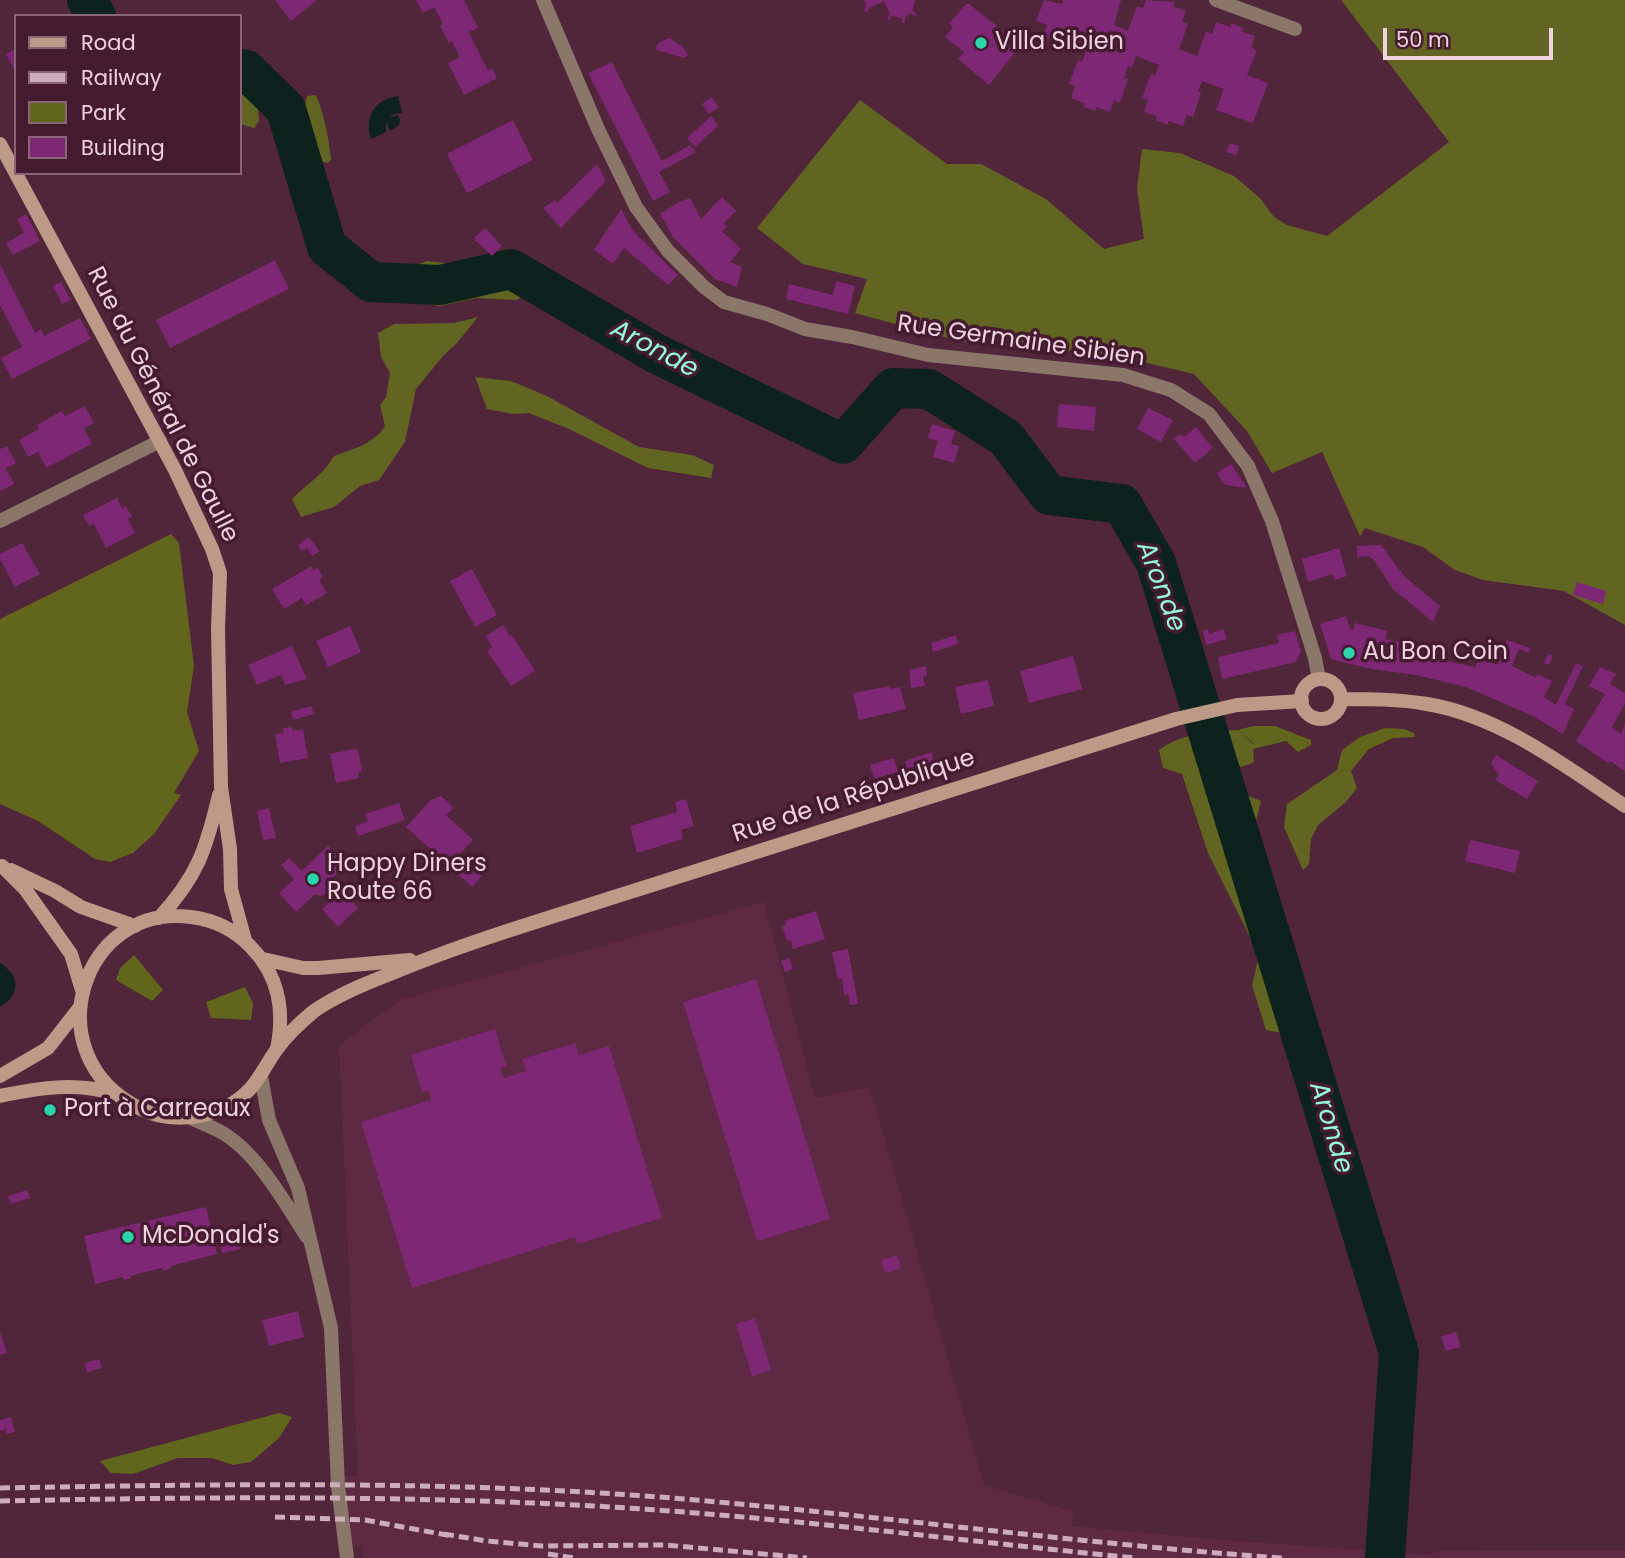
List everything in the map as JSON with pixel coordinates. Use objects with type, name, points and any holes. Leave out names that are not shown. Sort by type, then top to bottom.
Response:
[{"type":"main road","name":"Rue du Général de Gaulle","points":[[0,144],[14,170]]},
{"type":"main road","name":"Rue du Général de Gaulle","points":[[17,175],[160,441],[193,506],[220,573],[220,787],[230,849],[231,889],[245,940]]},
{"type":"main road","points":[[1325,680],[1335,685],[1342,699],[1336,712],[1320,719],[1308,713],[1302,695],[1308,684],[1325,680]]},
{"type":"main road","points":[[1342,699],[1428,704],[1476,718],[1514,735],[1625,807]]},
{"type":"main road","name":"Rue de la République","points":[[277,1049],[313,1012],[360,986],[425,959],[1176,719],[1228,707],[1276,701],[1302,701]]},
{"type":"main road","name":"Rue du Général de Gaulle","points":[[159,918],[180,895],[203,856],[220,787]]},
{"type":"main road","points":[[1,865],[81,907],[135,926]]},
{"type":"main road","points":[[1,865],[24,889],[71,954],[82,990]]},
{"type":"main road","points":[[183,916],[207,919],[229,928],[245,940],[262,959],[279,995],[281,1014],[277,1049],[261,1077],[249,1091],[226,1107],[191,1118],[165,1116],[141,1110],[116,1094],[99,1076],[87,1055],[80,1031],[82,990],[94,964],[112,942],[135,926],[159,918],[183,916]]},
{"type":"main road","name":"Rue de la République","points":[[262,959],[303,968],[318,968],[425,959]]},
{"type":"main road","points":[[0,1076],[48,1048],[80,1007]]},
{"type":"main road","points":[[0,1096],[56,1086],[92,1087],[116,1094]]},
{"type":"street","name":"Rue Germaine Sibien","points":[[543,0],[598,129],[636,207],[668,251],[704,287],[724,302],[767,314],[806,330],[852,337],[928,355],[1123,375],[1171,390],[1209,414],[1248,466],[1272,521],[1315,658],[1319,680]]},
{"type":"street","points":[[1216,0],[1295,29]]},
{"type":"street","points":[[0,521],[160,441]]},
{"type":"street","points":[[261,1077],[269,1120],[298,1188],[331,1328],[338,1486],[347,1558]]},
{"type":"street","points":[[191,1118],[223,1133],[245,1151],[279,1194],[313,1247]]},
{"type":"shaded area","points":[[1341,0],[1625,0],[1625,625],[1564,591],[1483,580],[1455,570],[1423,547],[1365,528],[1360,536],[1322,452],[1272,473],[1247,431],[1194,374],[1113,355],[959,341],[855,313],[867,279],[803,264],[757,228],[860,100],[947,164],[981,164],[1046,199],[1104,249],[1144,239],[1137,189],[1142,149],[1180,153],[1234,176],[1260,198],[1274,217],[1287,225],[1327,236],[1449,142]]},
{"type":"shaded area","points":[[242,75],[258,107],[259,121],[254,128],[242,125]]},
{"type":"shaded area","points":[[316,95],[327,135],[331,160],[328,163],[316,160],[303,116],[307,96]]},
{"type":"shaded area","points":[[398,96],[402,113],[389,118],[398,115],[399,125],[390,131],[386,121],[386,132],[371,139],[369,123],[373,110],[383,101]]},
{"type":"shaded area","points":[[287,137],[301,137],[309,158],[315,186],[306,198],[289,166]]},
{"type":"shaded area","points":[[498,259],[530,264],[536,270],[533,274],[488,270],[435,279],[387,275],[370,264],[406,269],[427,261],[472,266]]},
{"type":"shaded area","points":[[506,283],[518,289],[522,296],[517,300],[477,298],[440,306],[414,301],[414,297],[420,294],[440,294],[478,285]]},
{"type":"shaded area","points":[[478,317],[416,389],[405,442],[379,480],[360,486],[334,507],[301,517],[292,499],[320,474],[334,456],[369,442],[385,426],[380,405],[386,397],[390,373],[381,357],[378,333],[394,324],[454,323]]},
{"type":"shaded area","points":[[475,377],[511,381],[547,396],[639,447],[692,455],[714,465],[711,478],[648,468],[569,429],[529,413],[513,414],[487,409]]},
{"type":"shaded area","points":[[1238,730],[1253,744],[1254,762],[1210,771],[1210,782],[1217,792],[1229,801],[1249,796],[1261,801],[1257,819],[1252,827],[1227,835],[1238,869],[1290,941],[1311,1012],[1300,1032],[1287,1034],[1266,1030],[1252,985],[1258,960],[1257,951],[1208,853],[1182,774],[1163,768],[1159,750],[1186,737]]},
{"type":"shaded area","points":[[1337,770],[1351,771],[1357,788],[1345,803],[1318,825],[1311,839],[1309,864],[1303,870],[1284,827],[1287,804]]},
{"type":"shaded area","points":[[764,902],[815,1098],[870,1087],[984,1485],[1074,1512],[1072,1526],[1429,1555],[1441,1551],[1625,1550],[1625,1558],[362,1558],[361,1547],[345,1544],[338,1476],[358,1476],[339,1045],[400,1000]]},
{"type":"shaded area","points":[[0,962],[12,974],[15,990],[11,998],[0,1007]]},
{"type":"green space","points":[[171,534],[179,543],[194,666],[187,712],[199,751],[174,793],[181,795],[154,834],[133,853],[110,862],[95,859],[38,821],[0,804],[0,619]]},
{"type":"green space","points":[[1253,726],[1275,726],[1311,740],[1311,745],[1298,752],[1286,741],[1253,749],[1253,743],[1238,730]]},
{"type":"green space","points":[[1385,728],[1404,729],[1414,733],[1415,737],[1393,738],[1369,749],[1351,771],[1337,770],[1342,750],[1360,737]]},
{"type":"green space","points":[[134,955],[163,990],[152,1001],[116,980],[120,968]]},
{"type":"green space","points":[[245,987],[253,1003],[251,1020],[211,1018],[206,1002]]},
{"type":"green space","points":[[279,1413],[292,1417],[279,1438],[251,1462],[233,1465],[212,1458],[178,1458],[133,1474],[111,1473],[100,1461]]},
{"type":"building","points":[[275,0],[317,0],[291,21]]},
{"type":"building","points":[[416,0],[464,0],[478,28],[469,32],[470,35],[488,71],[492,68],[497,78],[464,95],[448,63],[460,57],[452,41],[449,43],[434,7],[423,13]]},
{"type":"building","points":[[864,0],[915,0],[913,11],[917,14],[915,17],[911,13],[905,17],[905,23],[902,23],[902,18],[892,16],[889,20],[887,19],[890,14],[884,1],[869,8],[867,12],[864,11]]},
{"type":"building","points":[[1044,0],[1062,4],[1063,0],[1121,0],[1114,25],[1128,31],[1137,6],[1143,8],[1146,0],[1175,2],[1173,6],[1186,11],[1182,22],[1188,24],[1179,49],[1197,56],[1206,31],[1212,34],[1216,22],[1230,27],[1231,23],[1243,28],[1242,32],[1255,36],[1251,48],[1257,50],[1247,75],[1268,83],[1253,123],[1216,110],[1224,89],[1202,81],[1193,117],[1187,115],[1183,126],[1169,121],[1168,125],[1156,120],[1157,116],[1144,112],[1148,100],[1142,98],[1151,74],[1155,75],[1159,65],[1136,56],[1132,68],[1128,66],[1124,78],[1128,79],[1120,103],[1114,100],[1110,112],[1096,107],[1095,111],[1083,107],[1084,103],[1071,98],[1075,86],[1069,84],[1078,60],[1082,62],[1086,51],[1043,36],[1047,25],[1036,21]]},
{"type":"building","name":"Villa Sibien","points":[[966,4],[1003,31],[1000,35],[1017,50],[989,85],[958,59],[964,52],[945,37],[953,27],[949,24]]},
{"type":"building","points":[[669,38],[682,46],[688,55],[684,58],[656,50],[658,43]]},
{"type":"building","points":[[14,50],[14,69],[6,54]]},
{"type":"building","points":[[612,62],[662,161],[690,145],[696,152],[659,172],[670,192],[653,201],[588,73]]},
{"type":"building","points":[[711,97],[719,107],[709,114],[702,104]]},
{"type":"building","points":[[711,116],[718,126],[695,147],[687,138]]},
{"type":"building","points":[[513,120],[533,160],[467,193],[447,154]]},
{"type":"building","points":[[1230,143],[1239,146],[1236,155],[1226,152]]},
{"type":"building","points":[[597,164],[606,181],[561,228],[543,208],[555,200],[557,203]]},
{"type":"building","points":[[722,197],[736,211],[724,223],[727,227],[722,231],[741,249],[730,262],[742,267],[737,287],[715,279],[673,237],[660,214],[690,198],[701,219]]},
{"type":"building","points":[[621,209],[633,231],[678,275],[668,285],[624,248],[613,264],[594,250]]},
{"type":"building","points":[[26,214],[40,241],[13,255],[6,243],[24,233],[17,219]]},
{"type":"building","points":[[485,228],[502,246],[492,256],[475,240]]},
{"type":"building","points":[[275,260],[289,289],[170,348],[156,320]]},
{"type":"building","points":[[0,264],[35,333],[41,329],[44,336],[80,318],[91,339],[12,379],[1,358],[22,347],[0,305]]},
{"type":"building","points":[[836,281],[855,286],[848,314],[786,299],[789,284],[833,295]]},
{"type":"building","points":[[61,282],[71,300],[62,304],[53,286]]},
{"type":"building","points":[[1059,404],[1096,407],[1094,431],[1057,427]]},
{"type":"building","points":[[85,406],[94,423],[84,428],[92,444],[46,468],[38,452],[28,457],[19,440],[39,429],[37,425],[62,411],[65,416]]},
{"type":"building","points":[[1148,408],[1173,420],[1161,442],[1137,429]]},
{"type":"building","points":[[932,424],[955,431],[951,444],[959,446],[954,463],[933,457],[938,441],[928,438]]},
{"type":"building","points":[[1196,427],[1213,448],[1195,463],[1174,439],[1180,434],[1184,437]]},
{"type":"building","points":[[7,446],[16,463],[6,468],[14,484],[0,491],[0,449]]},
{"type":"building","points":[[1231,464],[1247,488],[1225,485],[1217,473]]},
{"type":"building","points":[[117,498],[122,508],[126,506],[132,517],[128,519],[135,533],[106,548],[94,524],[89,526],[83,515]]},
{"type":"building","points":[[309,537],[319,551],[313,556],[307,548],[302,551],[298,545]]},
{"type":"building","points":[[22,543],[40,574],[15,587],[0,554]]},
{"type":"building","points":[[1381,545],[1405,577],[1440,606],[1433,622],[1393,589],[1374,560],[1368,556],[1357,557],[1357,546]]},
{"type":"building","points":[[1339,548],[1347,576],[1335,580],[1333,574],[1308,582],[1302,559]]},
{"type":"building","points":[[311,566],[313,570],[318,568],[323,577],[319,580],[327,593],[306,605],[302,598],[284,609],[272,589]]},
{"type":"building","points":[[472,569],[497,615],[475,627],[450,581]]},
{"type":"building","points":[[1577,582],[1606,591],[1603,604],[1573,595]]},
{"type":"building","points":[[1346,616],[1350,629],[1353,630],[1355,623],[1387,631],[1385,639],[1399,642],[1398,652],[1475,667],[1479,658],[1497,665],[1507,640],[1530,648],[1529,653],[1519,649],[1512,666],[1536,678],[1537,674],[1552,681],[1544,697],[1556,705],[1576,663],[1583,666],[1565,704],[1574,709],[1563,734],[1535,717],[1466,687],[1331,659],[1320,624]]},
{"type":"building","points":[[503,625],[535,671],[511,686],[487,651],[492,647],[486,636]]},
{"type":"building","points":[[350,626],[361,652],[328,667],[316,641]]},
{"type":"building","points":[[1208,629],[1209,634],[1224,629],[1227,639],[1206,645],[1203,631]]},
{"type":"building","points":[[1295,631],[1301,651],[1296,662],[1222,679],[1218,657],[1279,643],[1277,635]]},
{"type":"building","points":[[956,635],[958,644],[933,652],[931,643]]},
{"type":"building","points":[[292,646],[307,679],[285,685],[281,675],[257,685],[248,665]]},
{"type":"building","points":[[1548,654],[1553,656],[1549,665],[1544,663]]},
{"type":"building","points":[[1073,656],[1082,689],[1029,703],[1020,671]]},
{"type":"building","points":[[926,666],[927,676],[923,677],[925,686],[911,688],[909,670]]},
{"type":"building","points":[[1600,667],[1616,674],[1610,684],[1625,693],[1625,704],[1612,727],[1621,734],[1625,723],[1625,771],[1610,761],[1609,764],[1576,741],[1605,694],[1589,686]]},
{"type":"building","points":[[988,680],[994,706],[961,714],[955,687]]},
{"type":"building","points":[[889,686],[890,689],[900,687],[906,709],[859,720],[853,693]]},
{"type":"building","points":[[311,706],[314,714],[293,720],[291,712]]},
{"type":"building","points":[[292,727],[293,731],[303,729],[308,758],[280,763],[275,734],[284,733],[283,728]]},
{"type":"building","points":[[358,750],[362,771],[358,772],[359,778],[336,783],[330,754]]},
{"type":"building","points":[[932,752],[933,761],[907,769],[905,761]]},
{"type":"building","points":[[1496,755],[1538,781],[1527,799],[1495,780],[1499,775],[1491,763]]},
{"type":"building","points":[[894,758],[898,772],[874,779],[870,765]]},
{"type":"building","points":[[441,796],[454,808],[446,815],[473,840],[459,855],[482,876],[472,887],[406,827],[431,800]]},
{"type":"building","points":[[686,799],[694,826],[681,830],[683,839],[637,853],[630,826],[677,812],[675,802]]},
{"type":"building","points":[[399,803],[405,820],[358,836],[355,826],[368,821],[365,814]]},
{"type":"building","points":[[269,808],[276,838],[263,840],[257,811]]},
{"type":"building","points":[[1470,840],[1520,851],[1515,873],[1465,861]]},
{"type":"building","points":[[328,846],[346,865],[328,882],[328,892],[321,896],[315,894],[296,912],[279,893],[294,879],[281,865],[289,858],[302,871]]},
{"type":"building","points":[[342,890],[358,908],[338,927],[322,909]]},
{"type":"building","points":[[816,911],[825,939],[793,949],[782,926],[786,925],[785,921]]},
{"type":"building","points":[[848,949],[858,1004],[850,1005],[848,994],[844,995],[842,978],[838,979],[832,952]]},
{"type":"building","points":[[789,958],[793,969],[785,972],[781,961]]},
{"type":"building","points":[[756,979],[830,1219],[757,1241],[683,1002]]},
{"type":"building","points":[[495,1029],[506,1066],[500,1068],[504,1078],[526,1071],[522,1059],[575,1043],[579,1055],[609,1046],[662,1218],[577,1244],[575,1237],[412,1288],[361,1122],[431,1100],[429,1090],[422,1092],[411,1055]]},
{"type":"building","points":[[27,1190],[30,1198],[11,1204],[8,1196]]},
{"type":"building","points":[[206,1207],[217,1254],[171,1266],[172,1268],[163,1271],[162,1268],[124,1280],[123,1277],[95,1284],[84,1236]]},
{"type":"building","points":[[238,1234],[241,1249],[222,1253],[219,1239]]},
{"type":"building","points":[[897,1255],[901,1268],[885,1273],[881,1260]]},
{"type":"building","points":[[298,1311],[304,1337],[269,1346],[262,1320]]},
{"type":"building","points":[[755,1318],[771,1370],[752,1376],[736,1324]]},
{"type":"building","points":[[0,1332],[7,1353],[0,1355]]},
{"type":"building","points":[[1456,1332],[1461,1347],[1446,1351],[1441,1337]]},
{"type":"building","points":[[99,1359],[102,1368],[87,1372],[85,1363]]},
{"type":"building","points":[[11,1417],[15,1432],[7,1434],[6,1429],[0,1431],[0,1420]]},
{"type":"waterway","name":"Aronde","points":[[87,0],[95,14]]},
{"type":"waterway","name":"Aronde","points":[[242,69],[246,70],[286,109],[327,247],[371,282],[440,285],[511,269],[657,354],[843,444],[893,388],[929,389],[1006,438],[1049,495],[1122,504],[1156,563],[1399,1353],[1385,1558]]},
{"type":"railway","points":[[0,1488],[342,1485],[599,1493],[759,1506],[1282,1558]]},
{"type":"railway","points":[[0,1501],[297,1498],[520,1502],[662,1510],[797,1522],[1134,1558]]},
{"type":"railway","points":[[275,1517],[365,1520],[452,1536]]},
{"type":"railway","points":[[444,1534],[542,1546],[666,1545],[807,1558]]},
{"type":"railway","points":[[548,1554],[574,1558]]},
{"type":"place","name":"Villa Sibien","points":[[981,43]]},
{"type":"place","name":"Au Bon Coin","points":[[1349,653]]},
{"type":"place","name":"Happy Diners Route 66","points":[[313,879]]},
{"type":"place","name":"Port à Carreaux","points":[[50,1110]]},
{"type":"place","name":"McDonald's","points":[[128,1237]]}]
